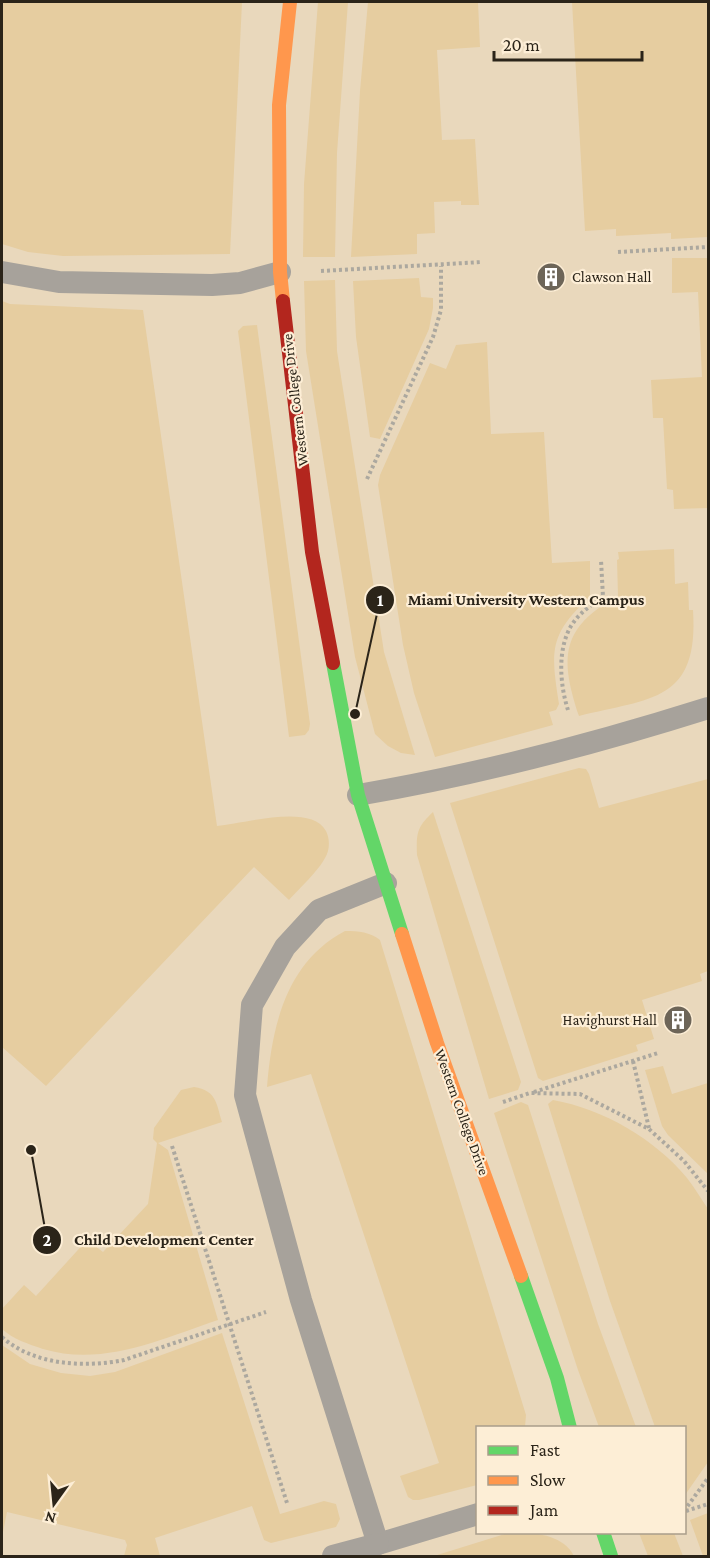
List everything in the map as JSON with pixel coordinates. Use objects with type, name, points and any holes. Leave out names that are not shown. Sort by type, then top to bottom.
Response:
[{"type":"street","name":"Western College Drive","points":[[290,2],[279,105],[280,273],[312,552],[358,795],[462,1115],[557,1378],[569,1426]]},
{"type":"street","points":[[603,1534],[611,1557]]},
{"type":"lane","points":[[2,272],[59,282],[212,285],[240,283],[280,273]]},
{"type":"lane","points":[[358,795],[433,782],[645,728],[708,708]]},
{"type":"lane","points":[[378,1544],[301,1300],[245,1095],[252,1005],[285,947],[319,910],[386,883]]},
{"type":"lane","points":[[335,1556],[476,1514]]},
{"type":"path","points":[[618,252],[708,247]]},
{"type":"path","points":[[280,273],[482,262]]},
{"type":"path","points":[[367,479],[433,337],[441,310],[441,266]]},
{"type":"path","points":[[578,745],[564,697],[561,671],[563,648],[570,627],[583,611],[603,597],[601,560]]},
{"type":"path","points":[[462,1115],[658,1053]]},
{"type":"path","points":[[633,1061],[649,1129]]},
{"type":"path","points":[[530,1093],[580,1094],[649,1129],[684,1161],[708,1191]]},
{"type":"path","points":[[172,1146],[287,1503]]},
{"type":"path","points":[[2,1337],[28,1353],[55,1361],[102,1364],[124,1360],[301,1300]]},
{"type":"path","points":[[686,1509],[708,1478]]},
{"type":"path","points":[[686,1511],[708,1504]]},
{"type":"shaded area","points":[[2,2],[708,2],[708,1556],[2,1556]]},
{"type":"shaded area","points":[[2,2],[242,2],[230,254],[63,256],[28,252],[2,244]]},
{"type":"shaded area","points":[[318,2],[348,2],[337,153],[335,257],[303,257],[304,184]]},
{"type":"shaded area","points":[[368,2],[478,2],[480,47],[437,50],[442,140],[475,139],[479,205],[461,205],[461,201],[434,202],[435,233],[417,234],[417,254],[351,257],[360,91]]},
{"type":"shaded area","points":[[572,2],[708,2],[708,237],[671,239],[671,233],[616,236],[616,229],[585,231]]},
{"type":"shaded area","points":[[672,258],[708,258],[708,508],[674,509],[673,490],[667,489],[663,418],[653,418],[651,380],[702,377],[698,292],[672,293]]},
{"type":"shaded area","points":[[419,278],[421,297],[433,298],[429,329],[380,439],[370,437],[356,337],[353,281]]},
{"type":"shaded area","points":[[335,280],[337,351],[384,652],[415,755],[401,753],[388,746],[375,734],[355,657],[306,351],[304,281]]},
{"type":"shaded area","points":[[2,301],[10,304],[143,310],[217,826],[276,817],[306,818],[318,823],[326,831],[329,841],[328,852],[322,863],[289,900],[254,867],[46,1086],[2,1047]]},
{"type":"shaded area","points":[[257,325],[310,724],[305,735],[289,737],[238,331],[243,326]]},
{"type":"shaded area","points":[[487,342],[491,434],[544,432],[552,563],[590,561],[590,597],[566,622],[556,645],[554,657],[559,704],[556,710],[549,712],[553,725],[435,757],[414,693],[403,645],[378,485],[380,475],[430,363],[446,369],[456,345]]},
{"type":"shaded area","points":[[674,549],[675,584],[688,582],[689,610],[693,610],[693,640],[688,663],[679,679],[665,691],[648,699],[579,716],[569,677],[570,646],[575,633],[585,620],[618,596],[618,552]]},
{"type":"shaded area","points":[[579,768],[586,769],[589,774],[599,808],[708,779],[708,971],[700,974],[702,981],[642,1000],[654,1039],[636,1045],[638,1051],[543,1081],[538,1078],[450,803]]},
{"type":"shaded area","points":[[433,812],[521,1082],[518,1090],[489,1099],[417,855],[419,831]]},
{"type":"shaded area","points":[[345,931],[364,932],[380,940],[526,1415],[525,1426],[476,1426],[476,1485],[419,1500],[408,1497],[400,1476],[439,1463],[311,1074],[267,1087],[273,1041],[286,998],[296,978],[309,960],[325,944]]},
{"type":"shaded area","points":[[663,1066],[672,1094],[708,1083],[708,1174],[668,1135],[662,1126],[645,1070]]},
{"type":"shaded area","points":[[194,1087],[207,1091],[211,1095],[217,1104],[222,1122],[158,1143],[168,1150],[218,1320],[132,1348],[88,1355],[65,1354],[43,1349],[6,1333],[2,1329],[2,1309],[24,1285],[36,1296],[87,1240],[103,1252],[148,1204],[157,1143],[153,1139],[154,1128],[181,1090]]},
{"type":"shaded area","points":[[553,1100],[591,1110],[644,1139],[674,1164],[690,1182],[708,1209],[708,1462],[686,1494],[686,1426],[655,1426],[610,1301],[548,1104]]},
{"type":"shaded area","points":[[521,1102],[528,1105],[598,1324],[636,1426],[599,1426],[578,1370],[494,1113]]},
{"type":"shaded area","points":[[222,1333],[280,1514],[324,1501],[336,1504],[340,1519],[336,1527],[271,1543],[264,1540],[252,1506],[155,1538],[160,1556],[124,1556],[127,1545],[125,1540],[7,1512],[2,1537],[2,1345],[30,1364],[61,1373],[90,1376],[115,1372]]},
{"type":"shaded area","points":[[708,1513],[708,1556],[703,1556],[690,1520]]},
{"type":"shaded area","points":[[505,1534],[536,1534],[554,1538],[569,1548],[574,1556],[434,1556]]},
{"type":"shaded area","points":[[639,1534],[674,1534],[683,1556],[648,1556]]},
{"type":"traffic: fast","points":[[333,663],[358,795],[402,934]]},
{"type":"traffic: fast","points":[[521,1276],[557,1378],[569,1426]]},
{"type":"traffic: fast","points":[[604,1534],[611,1556]]},
{"type":"traffic: slow","points":[[283,301],[280,272],[279,105],[290,2]]},
{"type":"traffic: slow","points":[[402,934],[437,1043],[521,1276]]},
{"type":"traffic: jam","points":[[283,301],[312,552],[333,663]]},
{"type":"place","name":"Clawson Hall","points":[[551,277]]},
{"type":"place","name":"Miami University Western Campus","points":[[355,714]]},
{"type":"place","name":"Havighurst Hall","points":[[678,1020]]},
{"type":"place","name":"Child Development Center","points":[[31,1150]]}]
